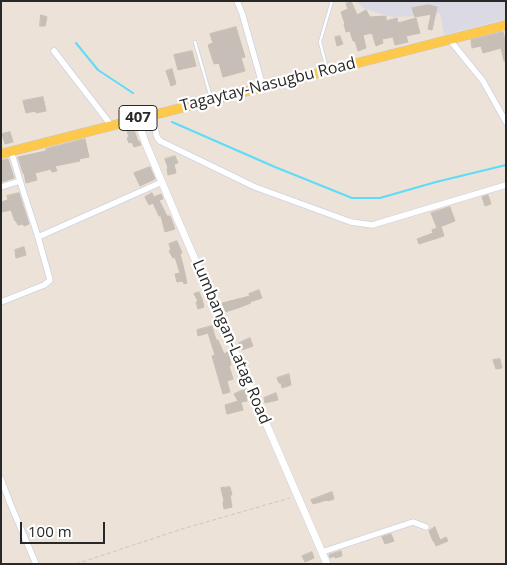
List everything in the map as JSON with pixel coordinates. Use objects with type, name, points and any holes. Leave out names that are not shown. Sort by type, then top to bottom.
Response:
[{"type":"main road","name":"Tagaytay-Nasugbu Road","points":[[1,154],[506,25]]},
{"type":"street","points":[[237,1],[263,87]]},
{"type":"street","points":[[449,39],[483,82],[506,122]]},
{"type":"street","points":[[54,51],[111,125]]},
{"type":"street","points":[[151,115],[157,137],[160,141],[255,187],[351,222],[372,225],[506,185]]},
{"type":"street","name":"Lumbangan-Latag Road","points":[[137,118],[162,182],[327,564]]},
{"type":"street","points":[[1,302],[44,285],[48,282],[49,276],[11,151]]},
{"type":"street","points":[[1,187],[20,182]]},
{"type":"street","points":[[38,237],[162,182]]},
{"type":"street","points":[[1,479],[36,564]]},
{"type":"street","points":[[322,552],[413,522],[426,527]]},
{"type":"lane","points":[[327,70],[320,42],[332,1]]},
{"type":"lane","points":[[195,42],[211,100]]},
{"type":"path","points":[[76,564],[182,529],[298,496]]},
{"type":"shaded area","points":[[356,1],[506,1],[506,19],[444,35],[440,13],[426,16],[392,17],[365,9]]},
{"type":"building","points":[[351,1],[357,15],[366,10],[370,17],[386,16],[386,21],[397,18],[398,23],[416,18],[420,33],[406,36],[408,42],[395,45],[393,37],[382,39],[383,43],[376,46],[372,33],[363,35],[366,48],[358,51],[350,31],[346,32],[341,12],[348,9],[346,4]]},
{"type":"building","points":[[429,5],[437,7],[432,30],[428,29],[431,14],[415,17],[412,8]]},
{"type":"building","points":[[41,15],[47,17],[45,26],[40,26]]},
{"type":"building","points":[[236,27],[245,57],[241,58],[245,71],[223,77],[219,63],[214,64],[208,45],[213,43],[210,34]]},
{"type":"building","points":[[503,32],[506,39],[506,61],[504,61],[501,48],[483,53],[481,46],[472,48],[471,40]]},
{"type":"building","points":[[340,36],[343,44],[337,46],[335,37]]},
{"type":"building","points":[[192,51],[196,66],[178,70],[174,55]]},
{"type":"building","points":[[172,69],[176,84],[171,86],[166,71]]},
{"type":"building","points":[[43,97],[46,111],[26,113],[23,101]]},
{"type":"building","points":[[133,127],[141,145],[134,147],[132,142],[129,143],[126,128]]},
{"type":"building","points":[[10,132],[13,142],[5,144],[2,134]]},
{"type":"building","points":[[85,139],[89,157],[79,159],[80,161],[55,166],[57,171],[52,172],[51,169],[35,173],[37,180],[26,183],[18,157]]},
{"type":"building","points":[[175,156],[178,163],[174,164],[176,173],[168,175],[165,159]]},
{"type":"building","points":[[8,159],[14,178],[1,182],[1,161]]},
{"type":"building","points":[[150,167],[155,179],[140,186],[134,173]]},
{"type":"building","points":[[19,193],[29,224],[24,226],[23,224],[18,225],[11,210],[1,212],[1,202],[8,200],[7,196]]},
{"type":"building","points":[[152,193],[154,197],[161,194],[163,199],[159,200],[167,216],[170,216],[175,229],[165,232],[161,216],[159,216],[153,203],[149,205],[145,197]]},
{"type":"building","points":[[488,195],[491,204],[485,206],[482,197]]},
{"type":"building","points":[[450,207],[455,221],[437,228],[431,213]]},
{"type":"building","points":[[441,227],[444,236],[419,244],[417,239],[433,233],[432,230]]},
{"type":"building","points":[[177,241],[182,253],[180,254],[187,283],[184,284],[183,281],[177,282],[175,274],[180,273],[175,257],[173,258],[169,251],[171,250],[169,244]]},
{"type":"building","points":[[24,247],[26,255],[16,258],[15,250]]},
{"type":"building","points":[[259,290],[262,298],[225,312],[222,303],[250,296],[249,294]]},
{"type":"building","points":[[199,292],[204,307],[198,309],[196,302],[198,301],[194,294]]},
{"type":"building","points":[[212,326],[216,340],[218,340],[224,354],[228,352],[231,365],[229,366],[233,379],[227,381],[230,392],[223,394],[212,356],[215,355],[208,333],[198,336],[197,330]]},
{"type":"building","points":[[250,338],[253,346],[242,350],[239,343]]},
{"type":"building","points":[[500,359],[502,368],[496,369],[493,360]]},
{"type":"building","points":[[289,374],[291,385],[282,388],[277,378]]},
{"type":"building","points":[[245,390],[247,401],[241,402],[243,410],[227,414],[225,405],[238,401],[234,394]]},
{"type":"building","points":[[276,393],[278,400],[265,403],[264,398]]},
{"type":"building","points":[[230,487],[232,507],[224,509],[221,488]]},
{"type":"building","points":[[332,492],[334,499],[313,504],[311,500]]},
{"type":"building","points":[[435,527],[440,540],[446,537],[448,541],[436,546],[429,531]]},
{"type":"building","points":[[391,534],[394,541],[385,544],[382,537]]},
{"type":"building","points":[[341,551],[342,556],[330,558],[329,555]]},
{"type":"building","points":[[312,552],[314,558],[305,562],[302,556]]},
{"type":"waterway","points":[[76,43],[98,70],[133,93]]},
{"type":"waterway","points":[[172,122],[352,198],[380,198],[506,165]]}]
